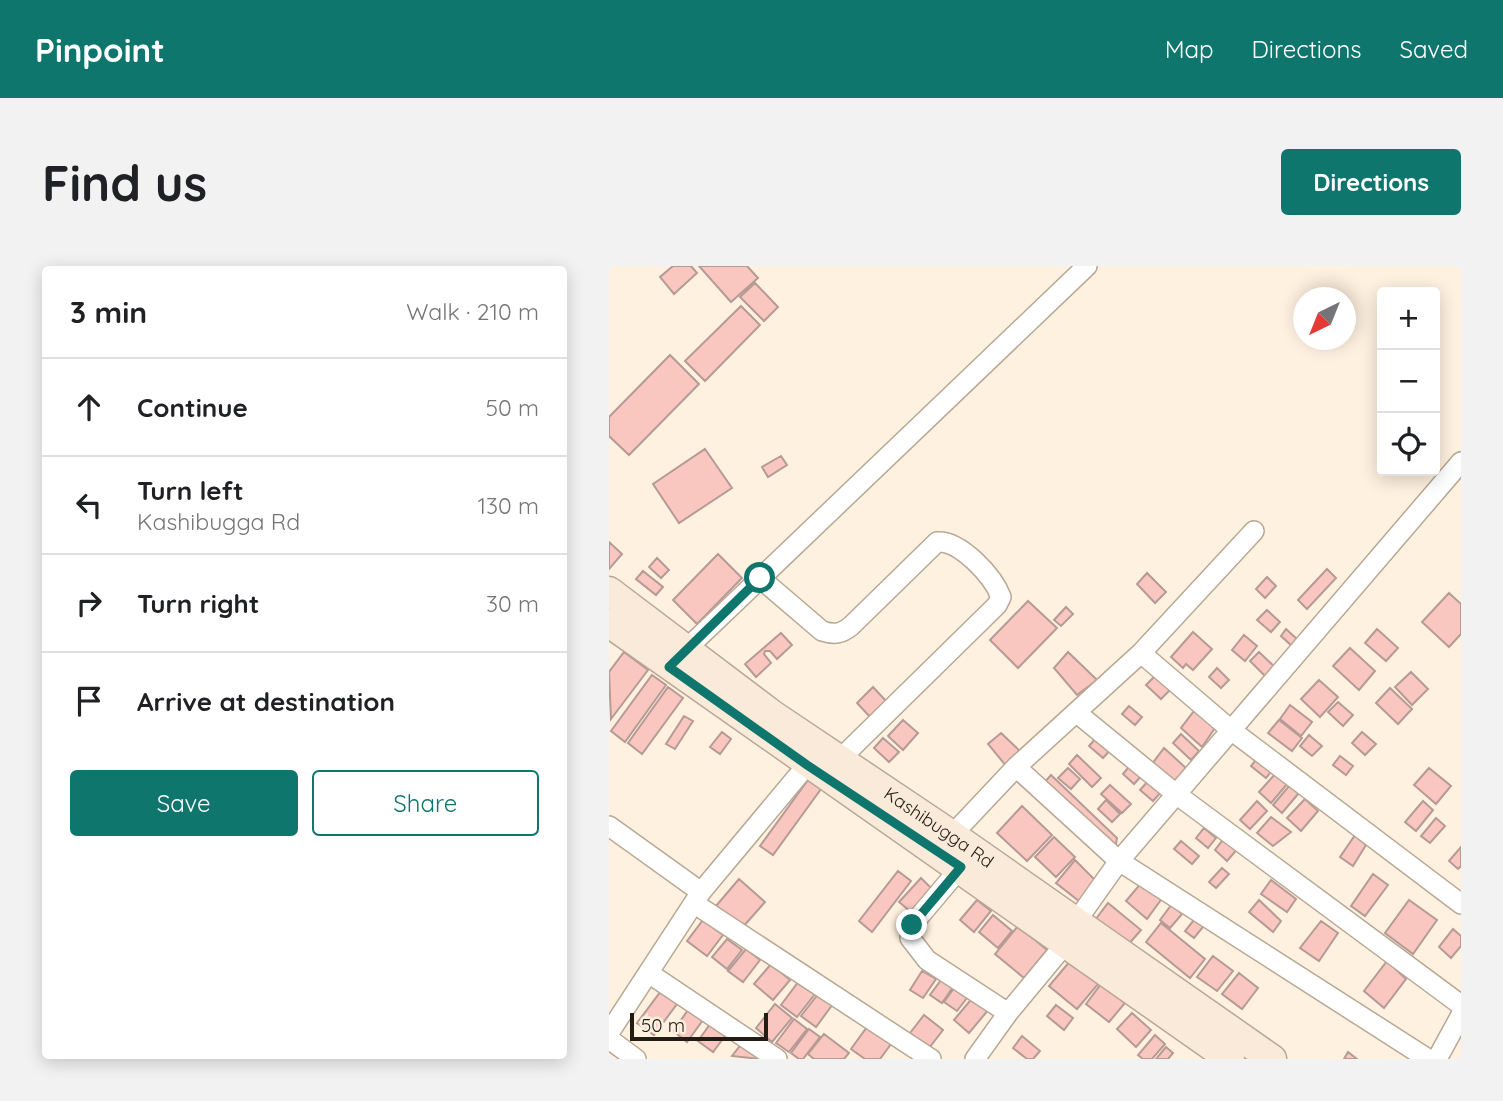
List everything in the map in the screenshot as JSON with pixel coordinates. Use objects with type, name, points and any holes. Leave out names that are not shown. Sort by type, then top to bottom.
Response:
[{"type":"main road","name":"Kashibugga Rd","points":[[609,591],[677,658],[807,765],[961,867],[1272,1059]]},
{"type":"main road","name":"Kashibugga Rd","points":[[609,623],[677,658],[773,715],[953,835],[1230,1059]]},
{"type":"street","points":[[677,658],[1087,266]]},
{"type":"street","points":[[983,1056],[1008,1013],[1071,933],[1119,861],[1461,462]]},
{"type":"street","points":[[953,835],[1016,767],[1142,653],[1254,531]]},
{"type":"street","points":[[760,578],[822,632],[833,635],[842,633],[851,626],[937,542],[947,541],[959,547],[997,587],[1000,597],[997,605],[840,759]]},
{"type":"street","points":[[1142,653],[1231,730],[1461,904]]},
{"type":"street","points":[[1077,713],[1176,794],[1461,1005]]},
{"type":"street","points":[[609,1033],[698,898],[807,765]]},
{"type":"street","points":[[1016,767],[1119,861],[1428,1059]]},
{"type":"street","points":[[609,826],[698,898],[931,1059]]},
{"type":"street","points":[[961,867],[912,925],[910,939],[927,960],[1008,1013]]},
{"type":"street","points":[[650,974],[777,1059]]},
{"type":"street","points":[[1437,1059],[1461,1015]]},
{"type":"street","points":[[609,1039],[636,1059]]},
{"type":"building","points":[[673,266],[691,266],[697,273],[674,294],[660,277]]},
{"type":"building","points":[[699,266],[747,266],[758,278],[731,302]]},
{"type":"building","points":[[755,283],[778,307],[764,321],[740,297]]},
{"type":"building","points":[[741,306],[760,325],[705,381],[685,361]]},
{"type":"building","points":[[670,355],[699,384],[629,455],[609,436],[609,417]]},
{"type":"building","points":[[705,449],[732,488],[679,523],[653,484]]},
{"type":"building","points":[[781,456],[787,465],[768,477],[762,467]]},
{"type":"building","points":[[609,542],[622,554],[609,569]]},
{"type":"building","points":[[718,554],[742,578],[697,624],[673,600]]},
{"type":"building","points":[[657,558],[669,570],[661,578],[649,567]]},
{"type":"building","points":[[1327,569],[1336,578],[1307,609],[1298,600]]},
{"type":"building","points":[[643,571],[663,587],[656,595],[636,579]]},
{"type":"building","points":[[1147,573],[1166,592],[1155,603],[1137,584]]},
{"type":"building","points":[[1267,577],[1276,586],[1265,598],[1256,589]]},
{"type":"building","points":[[1449,593],[1461,604],[1461,634],[1449,647],[1422,622]]},
{"type":"building","points":[[1028,601],[1057,628],[1018,668],[990,640]]},
{"type":"building","points":[[1066,607],[1073,614],[1061,626],[1054,620]]},
{"type":"building","points":[[1267,610],[1280,622],[1271,632],[1257,620]]},
{"type":"building","points":[[1286,629],[1299,641],[1293,647],[1281,636]]},
{"type":"building","points":[[1377,629],[1398,648],[1386,661],[1365,643]]},
{"type":"building","points":[[1193,632],[1212,649],[1193,670],[1186,664],[1183,668],[1171,657]]},
{"type":"building","points":[[781,633],[792,645],[777,659],[770,651],[765,651],[764,654],[771,663],[756,677],[745,664]]},
{"type":"building","points":[[1244,635],[1257,646],[1245,661],[1232,650]]},
{"type":"building","points":[[1350,648],[1375,671],[1359,690],[1333,666]]},
{"type":"building","points":[[624,652],[648,670],[611,719],[609,672]]},
{"type":"building","points":[[1068,652],[1097,680],[1077,695],[1054,668]]},
{"type":"building","points":[[1259,652],[1277,669],[1268,679],[1250,661]]},
{"type":"building","points":[[1217,668],[1229,680],[1221,688],[1209,677]]},
{"type":"building","points":[[1411,672],[1428,689],[1412,705],[1395,687]]},
{"type":"building","points":[[652,675],[666,685],[625,742],[611,731]]},
{"type":"building","points":[[1155,676],[1170,690],[1161,699],[1146,685]]},
{"type":"building","points":[[1319,680],[1338,697],[1320,717],[1301,699]]},
{"type":"building","points":[[668,687],[683,698],[642,754],[628,743]]},
{"type":"building","points":[[873,687],[887,702],[871,718],[857,703]]},
{"type":"building","points":[[1390,688],[1412,709],[1398,724],[1376,703]]},
{"type":"building","points":[[1338,702],[1353,715],[1343,726],[1328,712]]},
{"type":"building","points":[[1290,705],[1312,722],[1301,736],[1280,719]]},
{"type":"building","points":[[1129,706],[1142,717],[1135,725],[1122,714]]},
{"type":"building","points":[[1194,711],[1215,728],[1202,747],[1181,728]]},
{"type":"building","points":[[684,716],[693,721],[675,749],[666,744]]},
{"type":"building","points":[[903,720],[918,733],[903,750],[888,736]]},
{"type":"building","points":[[1279,720],[1302,738],[1292,751],[1268,733]]},
{"type":"building","points":[[722,732],[731,739],[720,754],[710,747]]},
{"type":"building","points":[[1362,732],[1376,744],[1365,755],[1352,743]]},
{"type":"building","points":[[1001,733],[1022,753],[1007,767],[988,744]]},
{"type":"building","points":[[1181,734],[1199,751],[1191,760],[1173,743]]},
{"type":"building","points":[[1309,735],[1322,746],[1312,756],[1300,746]]},
{"type":"building","points":[[1098,736],[1112,748],[1103,758],[1089,746]]},
{"type":"building","points":[[883,738],[899,752],[889,762],[874,748]]},
{"type":"building","points":[[1164,748],[1187,769],[1175,782],[1152,764]]},
{"type":"building","points":[[1077,755],[1101,778],[1092,787],[1069,764]]},
{"type":"building","points":[[1260,755],[1274,768],[1266,778],[1251,766]]},
{"type":"building","points":[[1340,756],[1353,766],[1346,775],[1333,765]]},
{"type":"building","points":[[1132,763],[1144,773],[1134,784],[1123,774]]},
{"type":"building","points":[[1068,768],[1080,779],[1071,789],[1058,778]]},
{"type":"building","points":[[1429,768],[1451,786],[1436,804],[1414,785]]},
{"type":"building","points":[[1276,773],[1288,783],[1271,803],[1259,792]]},
{"type":"building","points":[[1051,775],[1117,838],[1115,849],[1043,784]]},
{"type":"building","points":[[1295,779],[1304,787],[1282,813],[1273,805]]},
{"type":"building","points":[[808,780],[821,789],[773,855],[760,846]]},
{"type":"building","points":[[1149,780],[1162,791],[1153,801],[1140,790]]},
{"type":"building","points":[[1110,785],[1131,804],[1122,813],[1101,794]]},
{"type":"building","points":[[1305,799],[1318,811],[1301,831],[1287,818]]},
{"type":"building","points":[[1106,800],[1120,814],[1112,822],[1098,809]]},
{"type":"building","points":[[1257,801],[1267,811],[1250,829],[1240,820]]},
{"type":"building","points":[[1423,801],[1433,810],[1416,831],[1405,822]]},
{"type":"building","points":[[1022,806],[1052,835],[1027,861],[997,833]]},
{"type":"building","points":[[1271,817],[1291,832],[1273,846],[1257,833]]},
{"type":"building","points":[[1436,818],[1445,826],[1430,843],[1421,836]]},
{"type":"building","points":[[1204,828],[1216,838],[1208,848],[1196,838]]},
{"type":"building","points":[[1355,835],[1366,845],[1353,866],[1340,857]]},
{"type":"building","points":[[1226,836],[1239,847],[1227,861],[1215,850]]},
{"type":"building","points":[[1054,837],[1075,857],[1056,877],[1035,857]]},
{"type":"building","points":[[1181,841],[1199,856],[1192,864],[1174,849]]},
{"type":"building","points":[[1461,847],[1461,866],[1458,869],[1449,861]]},
{"type":"building","points":[[1075,860],[1096,881],[1079,901],[1056,883]]},
{"type":"building","points":[[1222,868],[1229,874],[1216,888],[1209,882]]},
{"type":"building","points":[[898,871],[911,881],[872,932],[859,921]]},
{"type":"building","points":[[1373,874],[1388,885],[1365,916],[1351,906]]},
{"type":"building","points":[[921,878],[932,889],[911,912],[899,902]]},
{"type":"building","points":[[739,879],[765,902],[742,928],[716,906]]},
{"type":"building","points":[[1271,880],[1296,899],[1287,912],[1261,894]]},
{"type":"building","points":[[1142,882],[1163,897],[1147,919],[1126,901]]},
{"type":"building","points":[[977,900],[991,911],[974,932],[960,920]]},
{"type":"building","points":[[1259,900],[1281,921],[1273,932],[1249,912]]},
{"type":"building","points":[[1409,900],[1437,920],[1413,954],[1385,933]]},
{"type":"building","points":[[1108,903],[1141,930],[1127,946],[1095,920]]},
{"type":"building","points":[[1172,904],[1182,914],[1170,928],[1160,920]]},
{"type":"building","points":[[993,915],[1012,931],[998,948],[979,932]]},
{"type":"building","points":[[1198,915],[1207,922],[1194,938],[1185,931]]},
{"type":"building","points":[[703,920],[723,935],[707,956],[687,941]]},
{"type":"building","points":[[1321,921],[1338,933],[1319,961],[1300,948]]},
{"type":"building","points":[[1161,923],[1205,959],[1190,978],[1146,942]]},
{"type":"building","points":[[1018,926],[1047,950],[1024,978],[995,954]]},
{"type":"building","points":[[1453,929],[1461,936],[1461,946],[1451,958],[1439,947]]},
{"type":"building","points":[[727,939],[742,950],[727,969],[712,957]]},
{"type":"building","points":[[746,949],[760,960],[743,982],[728,971]]},
{"type":"building","points":[[1213,956],[1233,971],[1217,991],[1197,977]]},
{"type":"building","points":[[1071,960],[1099,983],[1077,1009],[1049,986]]},
{"type":"building","points":[[1387,961],[1406,979],[1384,1008],[1364,991]]},
{"type":"building","points":[[771,964],[790,980],[773,1000],[754,984]]},
{"type":"building","points":[[922,971],[936,979],[923,998],[910,990]]},
{"type":"building","points":[[1239,973],[1258,988],[1242,1009],[1222,994]]},
{"type":"building","points":[[944,976],[955,984],[942,1003],[930,995]]},
{"type":"building","points":[[799,981],[815,994],[797,1017],[781,1005]]},
{"type":"building","points":[[957,984],[970,994],[957,1011],[944,1002]]},
{"type":"building","points":[[1101,984],[1125,1003],[1109,1022],[1086,1004]]},
{"type":"building","points":[[664,987],[680,1000],[654,1035],[637,1023]]},
{"type":"building","points":[[819,993],[833,1004],[816,1027],[801,1016]]},
{"type":"building","points":[[974,996],[989,1009],[969,1033],[954,1020]]},
{"type":"building","points":[[775,1004],[792,1018],[772,1042],[756,1028]]},
{"type":"building","points":[[1056,1005],[1073,1018],[1064,1030],[1047,1016]]},
{"type":"building","points":[[688,1010],[703,1020],[687,1042],[673,1031]]},
{"type":"building","points":[[1132,1013],[1151,1030],[1136,1047],[1117,1029]]},
{"type":"building","points":[[924,1015],[943,1030],[929,1048],[910,1033]]},
{"type":"building","points":[[794,1019],[807,1029],[789,1052],[776,1043]]},
{"type":"building","points":[[713,1020],[728,1032],[713,1052],[698,1041]]},
{"type":"building","points":[[867,1027],[891,1044],[880,1059],[865,1059],[851,1049]]},
{"type":"building","points":[[809,1029],[820,1037],[803,1059],[799,1059],[791,1053]]},
{"type":"building","points":[[824,1034],[849,1053],[844,1059],[814,1059],[808,1054]]},
{"type":"building","points":[[1155,1035],[1165,1044],[1152,1059],[1143,1059],[1138,1055]]},
{"type":"building","points":[[1022,1036],[1040,1051],[1033,1059],[1027,1059],[1013,1048]]},
{"type":"building","points":[[743,1042],[760,1059],[732,1056]]},
{"type":"building","points":[[1166,1047],[1173,1053],[1168,1059],[1156,1059]]},
{"type":"building","points":[[1348,1052],[1357,1059],[1344,1059]]},
{"type":"route","points":[[760,578],[669,667],[807,765],[961,867],[912,925]]}]
